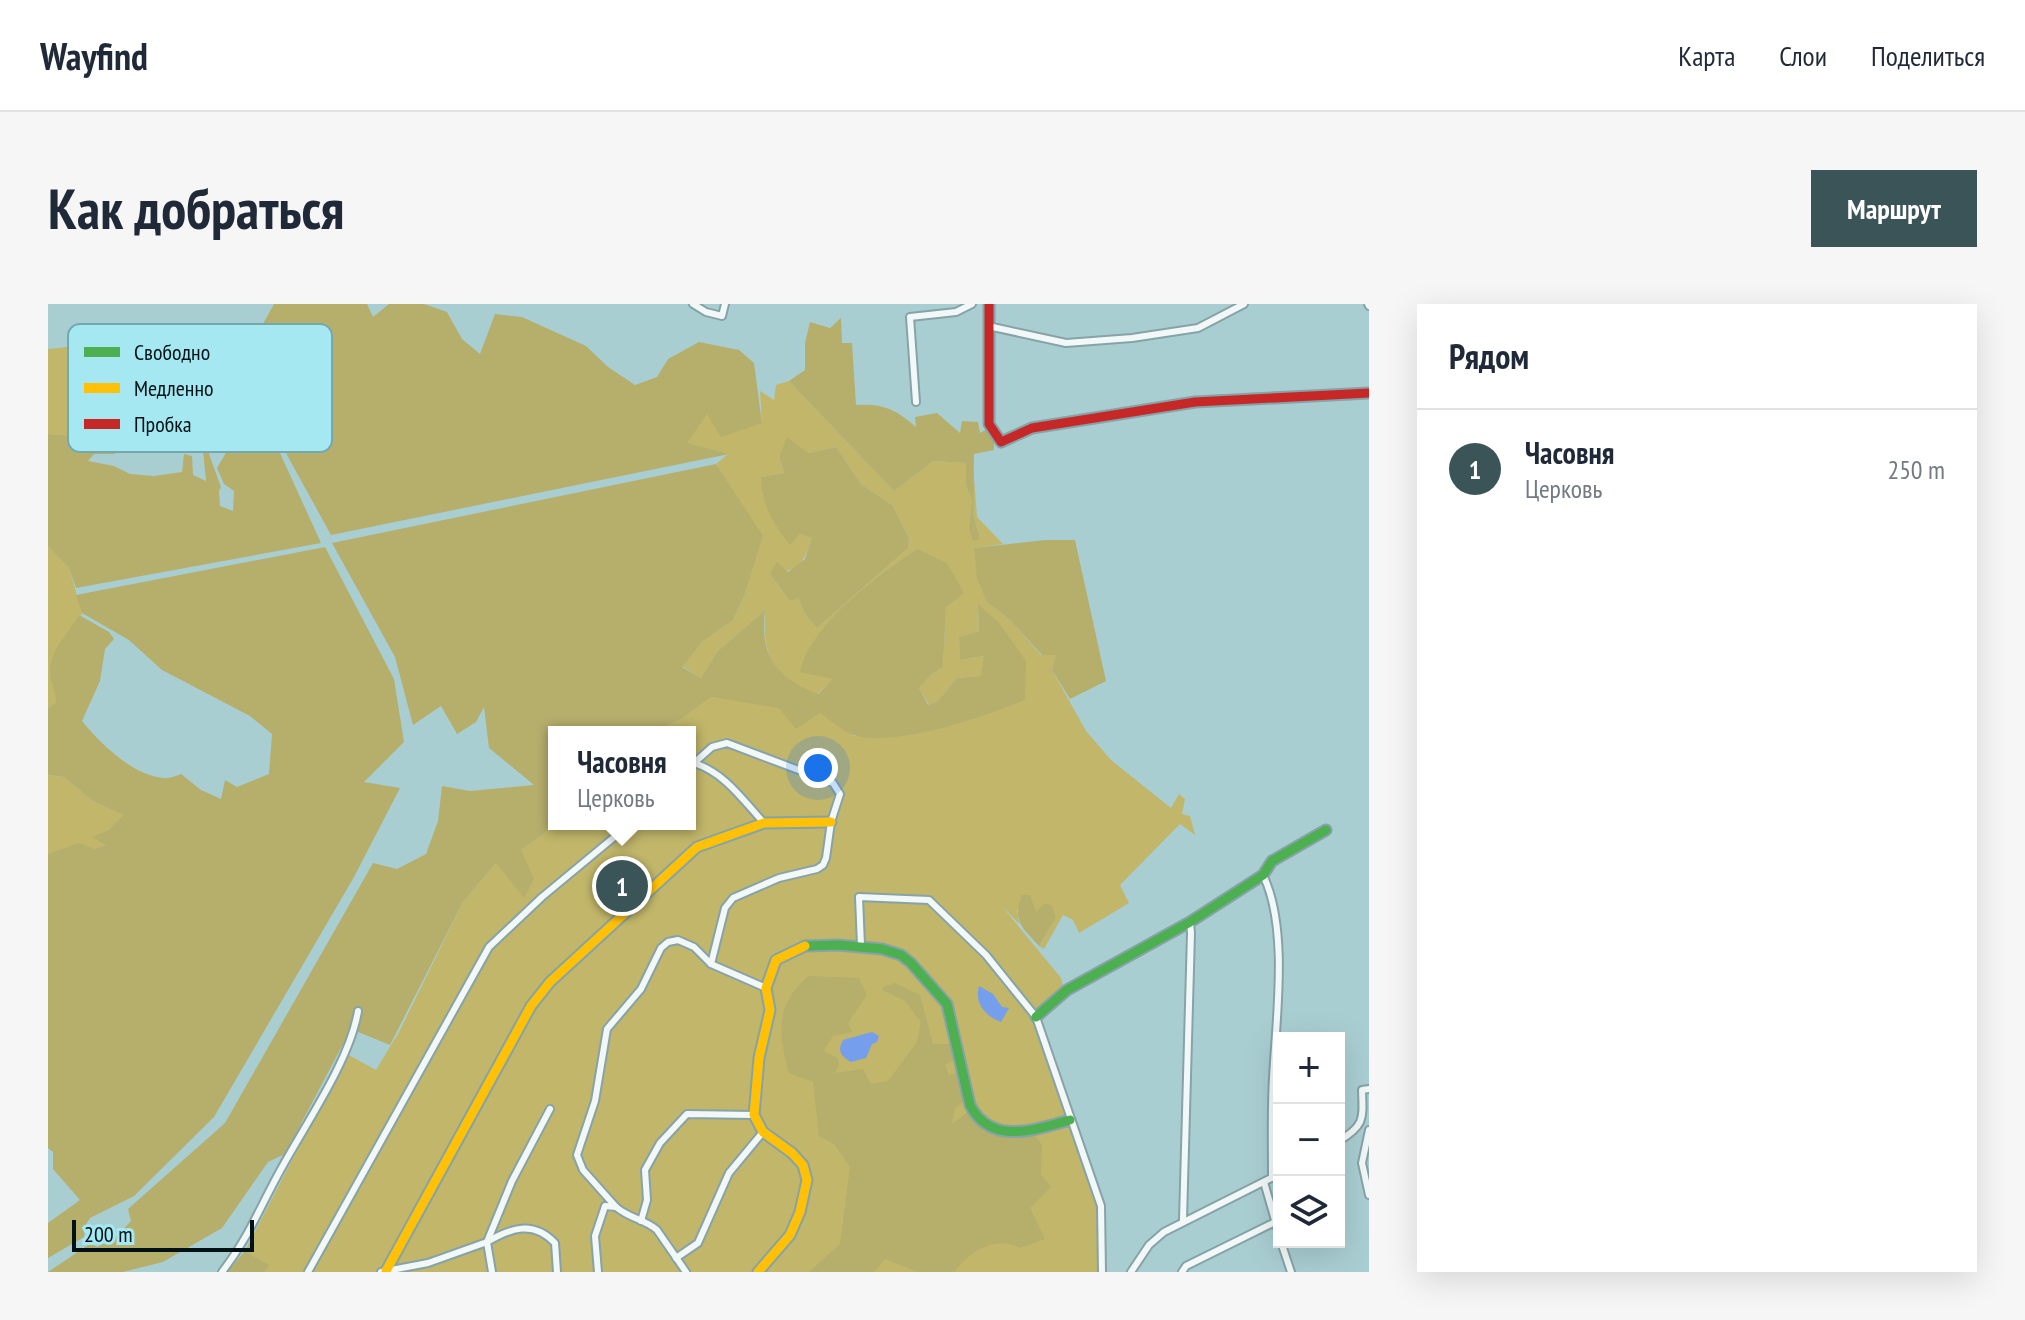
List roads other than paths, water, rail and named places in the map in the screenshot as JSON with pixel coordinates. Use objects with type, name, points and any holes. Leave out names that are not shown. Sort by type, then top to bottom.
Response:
[{"type":"street","points":[[693,304],[706,312],[722,316],[725,304]]},
{"type":"street","points":[[916,402],[910,317],[956,312],[972,304]]},
{"type":"street","points":[[989,304],[989,424],[1001,442],[1032,428],[1195,402],[1369,393]]},
{"type":"street","points":[[988,326],[1066,343],[1132,338],[1198,328],[1244,304]]},
{"type":"street","points":[[696,761],[712,747],[727,743],[833,783],[840,794],[831,822],[826,858],[817,869],[779,878],[733,898],[725,908],[711,964]]},
{"type":"street","points":[[696,766],[710,769],[726,781],[764,823]]},
{"type":"street","points":[[384,1271],[531,1006],[550,982],[697,847],[764,823],[831,822]]},
{"type":"street","points":[[308,1272],[489,947],[542,897],[623,830]]},
{"type":"street","points":[[1036,1017],[1067,990],[1190,922],[1263,875],[1272,861],[1326,830]]},
{"type":"street","points":[[1263,875],[1271,891],[1277,925],[1276,1104]]},
{"type":"street","points":[[861,946],[859,897],[929,900],[986,955],[1036,1017],[1101,1206],[1102,1272]]},
{"type":"street","points":[[1183,1220],[1190,922]]},
{"type":"street","points":[[686,1272],[657,1230],[628,1217],[616,1207],[583,1170],[577,1155],[595,1101],[607,1029],[641,989],[661,948],[668,942],[678,940],[694,947],[711,964],[766,988]]},
{"type":"street","points":[[758,1272],[790,1235],[800,1212],[807,1180],[803,1165],[763,1132],[754,1115],[759,1058],[770,1010],[766,988],[776,960],[803,946],[861,946],[901,954],[948,1006],[958,1066],[980,1122],[986,1126],[1026,1132],[1070,1120]]},
{"type":"street","points":[[222,1272],[243,1245],[335,1071],[355,1029],[358,1011]]},
{"type":"street","points":[[1345,1137],[1359,1128],[1363,1118],[1362,1090],[1369,1089]]},
{"type":"street","points":[[492,1272],[487,1242],[512,1181],[550,1109]]},
{"type":"street","points":[[641,1221],[647,1200],[645,1170],[660,1143],[687,1114],[754,1115]]},
{"type":"street","points":[[1369,1130],[1362,1163],[1369,1195]]},
{"type":"street","points":[[676,1258],[698,1243],[729,1173],[763,1132]]},
{"type":"street","points":[[1131,1272],[1149,1245],[1183,1220],[1273,1177]]},
{"type":"street","points":[[1264,1182],[1273,1215]]},
{"type":"street","points":[[598,1272],[595,1236],[605,1206],[616,1207]]},
{"type":"street","points":[[1182,1272],[1186,1266],[1273,1223]]},
{"type":"street","points":[[384,1271],[428,1263],[521,1227],[536,1230],[555,1243],[557,1272]]},
{"type":"street","points":[[1283,1248],[1291,1272]]},
{"type":"street","points":[[428,1263],[429,1272]]},
{"type":"water","points":[[979,986],[993,994],[1002,1007],[1009,1008],[1001,1022],[982,1008],[978,998]]},
{"type":"water","points":[[872,1032],[879,1036],[866,1058],[851,1062],[842,1055],[840,1047],[843,1040]]},
{"type":"place","name":"Часовня","points":[[622,886]]}]
